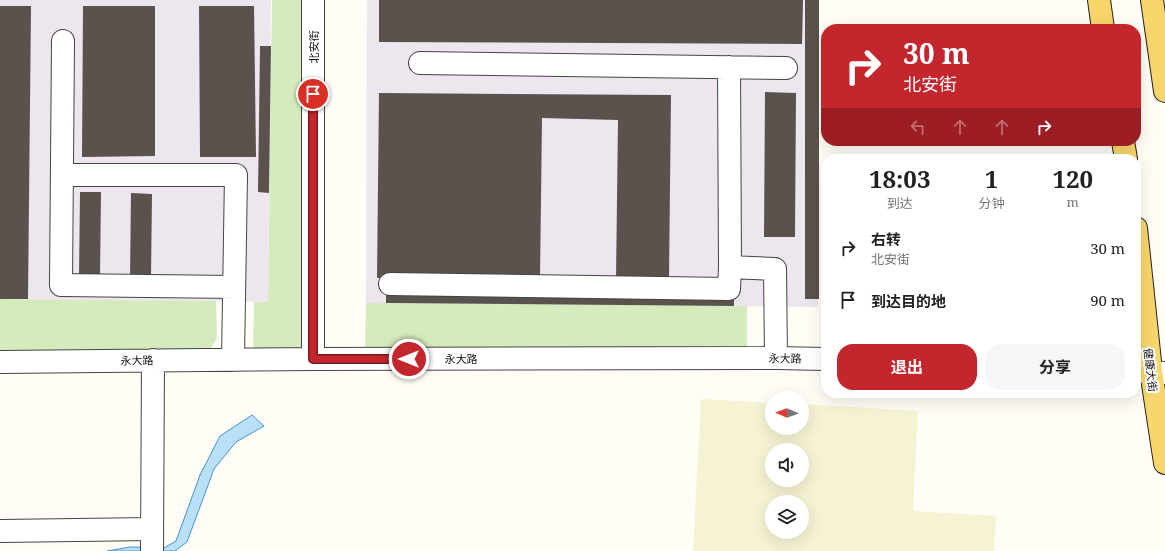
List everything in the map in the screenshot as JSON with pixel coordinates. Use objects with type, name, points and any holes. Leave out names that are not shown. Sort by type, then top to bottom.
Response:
[{"type":"main road","points":[[1099,0],[1102,24]]},
{"type":"main road","points":[[1152,0],[1165,91]]},
{"type":"main road","name":"健康大街","points":[[1141,276],[1151,372],[1165,463]]},
{"type":"street","name":"北安街","points":[[313,0],[313,359]]},
{"type":"street","points":[[63,41],[62,285],[234,286]]},
{"type":"street","points":[[420,63],[786,68]]},
{"type":"street","points":[[390,284],[728,289],[730,267],[729,67]]},
{"type":"street","points":[[62,175],[236,176],[233,360]]},
{"type":"street","points":[[730,267],[775,269],[776,358]]},
{"type":"street","name":"永大路","points":[[0,362],[313,359],[821,359]]},
{"type":"street","points":[[152,551],[153,360]]},
{"type":"street","points":[[0,530],[152,529]]},
{"type":"shaded area","points":[[0,0],[271,0],[268,302],[0,299]]},
{"type":"shaded area","points":[[367,0],[819,0],[818,307],[366,303]]},
{"type":"shaded area","points":[[701,399],[765,403],[765,435],[809,435],[809,404],[918,411],[913,511],[996,516],[994,551],[693,551]]},
{"type":"green space","points":[[272,0],[303,0],[304,348],[253,353],[254,302],[268,302]]},
{"type":"green space","points":[[0,299],[216,301],[217,338],[208,353],[0,352]]},
{"type":"green space","points":[[366,303],[747,306],[747,349],[365,350]]},
{"type":"water","points":[[252,415],[264,426],[236,442],[214,469],[187,542],[175,551],[107,551],[130,547],[164,548],[176,541],[200,475],[220,436]]},
{"type":"building","points":[[379,0],[803,0],[802,44],[379,42]]},
{"type":"building","points":[[805,0],[819,0],[819,299],[805,299]]},
{"type":"building","points":[[0,6],[31,6],[28,299],[0,299]]},
{"type":"building","points":[[83,6],[155,6],[155,156],[82,157]]},
{"type":"building","points":[[199,6],[254,6],[256,157],[200,157]]},
{"type":"building","points":[[260,46],[271,46],[269,193],[258,192]]},
{"type":"building","points":[[765,92],[796,93],[795,237],[764,237]]},
{"type":"building","points":[[379,93],[671,95],[669,280],[616,280],[618,120],[542,118],[540,279],[377,278]]},
{"type":"building","points":[[80,192],[101,192],[100,276],[79,276]]},
{"type":"building","points":[[131,193],[152,194],[151,277],[130,277]]},
{"type":"building","points":[[386,294],[734,297],[734,306],[386,303]]},
{"type":"route","points":[[313,94],[313,359],[409,359]]}]
